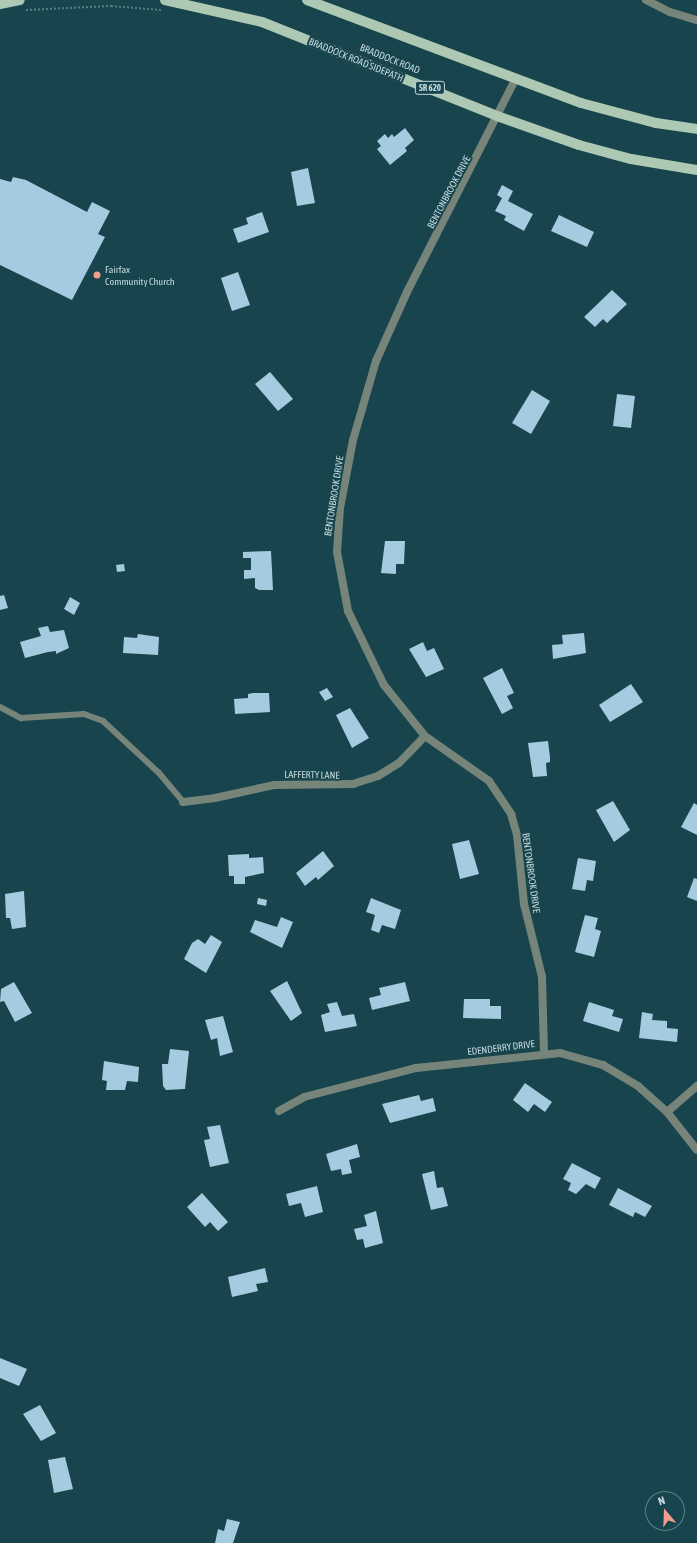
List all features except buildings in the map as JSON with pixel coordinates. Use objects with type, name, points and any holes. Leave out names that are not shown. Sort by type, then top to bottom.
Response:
[{"type":"main road","points":[[0,4],[20,0]]},
{"type":"main road","name":"BRADDOCK ROAD","points":[[165,0],[262,22],[497,116],[579,145],[631,159],[697,170]]},
{"type":"main road","points":[[307,0],[581,103],[623,115],[697,128]]},
{"type":"street","points":[[646,0],[670,12],[697,20]]},
{"type":"street","name":"BENTONBROOK DRIVE","points":[[516,78],[407,292],[376,361],[353,440],[337,533],[342,591],[355,631],[384,685],[425,736],[480,771],[496,788],[511,814],[517,835],[524,904],[542,977],[544,1052]]},
{"type":"street","name":"LAFFERTY LANE","points":[[183,802],[215,798],[274,785],[353,784],[378,776],[394,766],[425,736]]},
{"type":"street","name":"EDENDERRY DRIVE","points":[[279,1110],[304,1097],[416,1068],[544,1052],[582,1057],[603,1065],[638,1086],[667,1112],[697,1150]]},
{"type":"street","points":[[667,1112],[697,1086]]},
{"type":"lane","points":[[0,707],[21,718],[84,714],[102,721],[159,773],[183,802]]},
{"type":"path","points":[[24,10],[111,6],[164,11]]},
{"type":"place","name":"Fairfax Community Church","points":[[97,275]]}]
